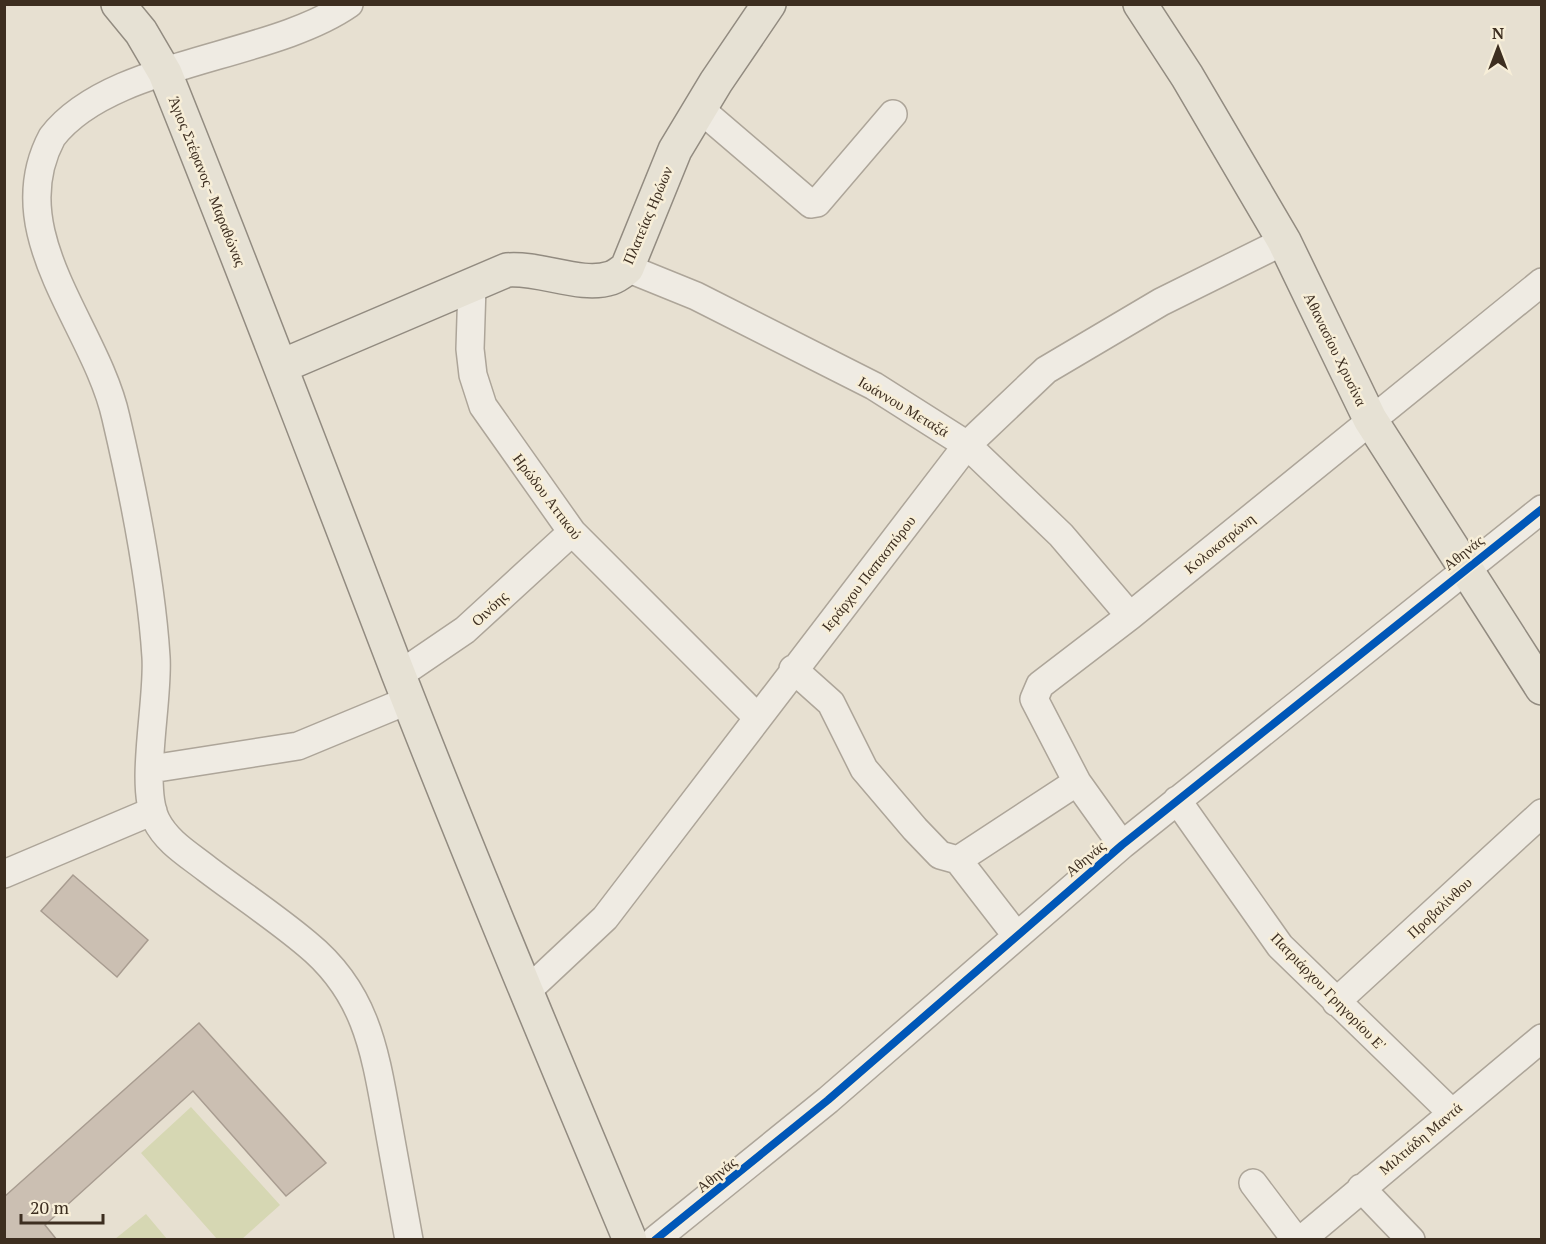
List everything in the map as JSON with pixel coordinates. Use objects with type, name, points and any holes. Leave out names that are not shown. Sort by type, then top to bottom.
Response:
[{"type":"main road","name":"Άγιος Στέφανος - Μαραθώνας","points":[[118,4],[141,33],[165,73],[282,366],[404,687],[526,992],[630,1239]]},
{"type":"main road","name":"Πλατείας Ηρώων","points":[[282,366],[507,270],[525,268],[588,280],[612,278],[627,268],[675,150],[769,4]]},
{"type":"main road","name":"Αθανασίου Χρυσίνα","points":[[1140,4],[1187,76],[1284,241],[1370,419],[1542,688]]},
{"type":"street","points":[[349,4],[335,14],[256,44],[165,73],[97,100],[63,124],[42,153],[31,185],[28,219],[37,254],[55,292],[104,378],[116,414],[143,559],[156,651],[149,794],[153,811],[158,824],[172,842],[304,941],[327,961],[351,993],[364,1017],[376,1053],[409,1239]]},
{"type":"street","points":[[700,109],[811,204],[817,203],[893,114]]},
{"type":"street","name":"Ιεράρχου Παπασπύρου","points":[[526,992],[605,918],[793,669],[967,445],[1046,370],[1161,302],[1284,241]]},
{"type":"street","name":"Ιωάννου Μεταξά","points":[[627,268],[696,296],[874,386],[967,445],[1061,535],[1130,616]]},
{"type":"street","name":"Κολοκοτρώνη","points":[[1122,845],[1077,782],[1034,699],[1040,685],[1130,616],[1370,419],[1542,282]]},
{"type":"street","name":"Ηρώδου Αττικού","points":[[472,286],[470,349],[473,375],[483,406],[572,532],[757,717]]},
{"type":"street","name":"Αθηνάς","points":[[656,1239],[828,1100],[1016,934],[1122,845],[1542,509]]},
{"type":"street","name":"Οινόης","points":[[151,769],[298,746],[404,687],[572,532]]},
{"type":"street","points":[[793,669],[831,703],[864,769],[915,830],[940,855],[958,860],[1016,934]]},
{"type":"street","points":[[958,860],[1077,782]]},
{"type":"street","name":"Πατριάρχου Γρηγορίου Ε'","points":[[1177,800],[1280,946],[1451,1112]]},
{"type":"street","points":[[4,874],[153,811]]},
{"type":"street","name":"Προβαλίνθου","points":[[1336,1002],[1542,813]]},
{"type":"street","name":"Μιλτιάδη Μαντά","points":[[1301,1239],[1542,1038]]},
{"type":"street","points":[[1253,1182],[1296,1239]]},
{"type":"street","points":[[1361,1188],[1411,1239]]},
{"type":"green space","points":[[191,1107],[280,1205],[242,1239],[217,1239],[141,1153]]},
{"type":"green space","points":[[146,1214],[167,1239],[115,1239]]},
{"type":"building","points":[[73,875],[148,940],[117,977],[41,911]]},
{"type":"building","points":[[199,1023],[326,1163],[286,1196],[193,1091],[45,1225],[57,1240],[4,1240],[4,1197]]},
{"type":"cycle path","points":[[655,1240],[828,1100],[1122,845],[1542,509]]}]
